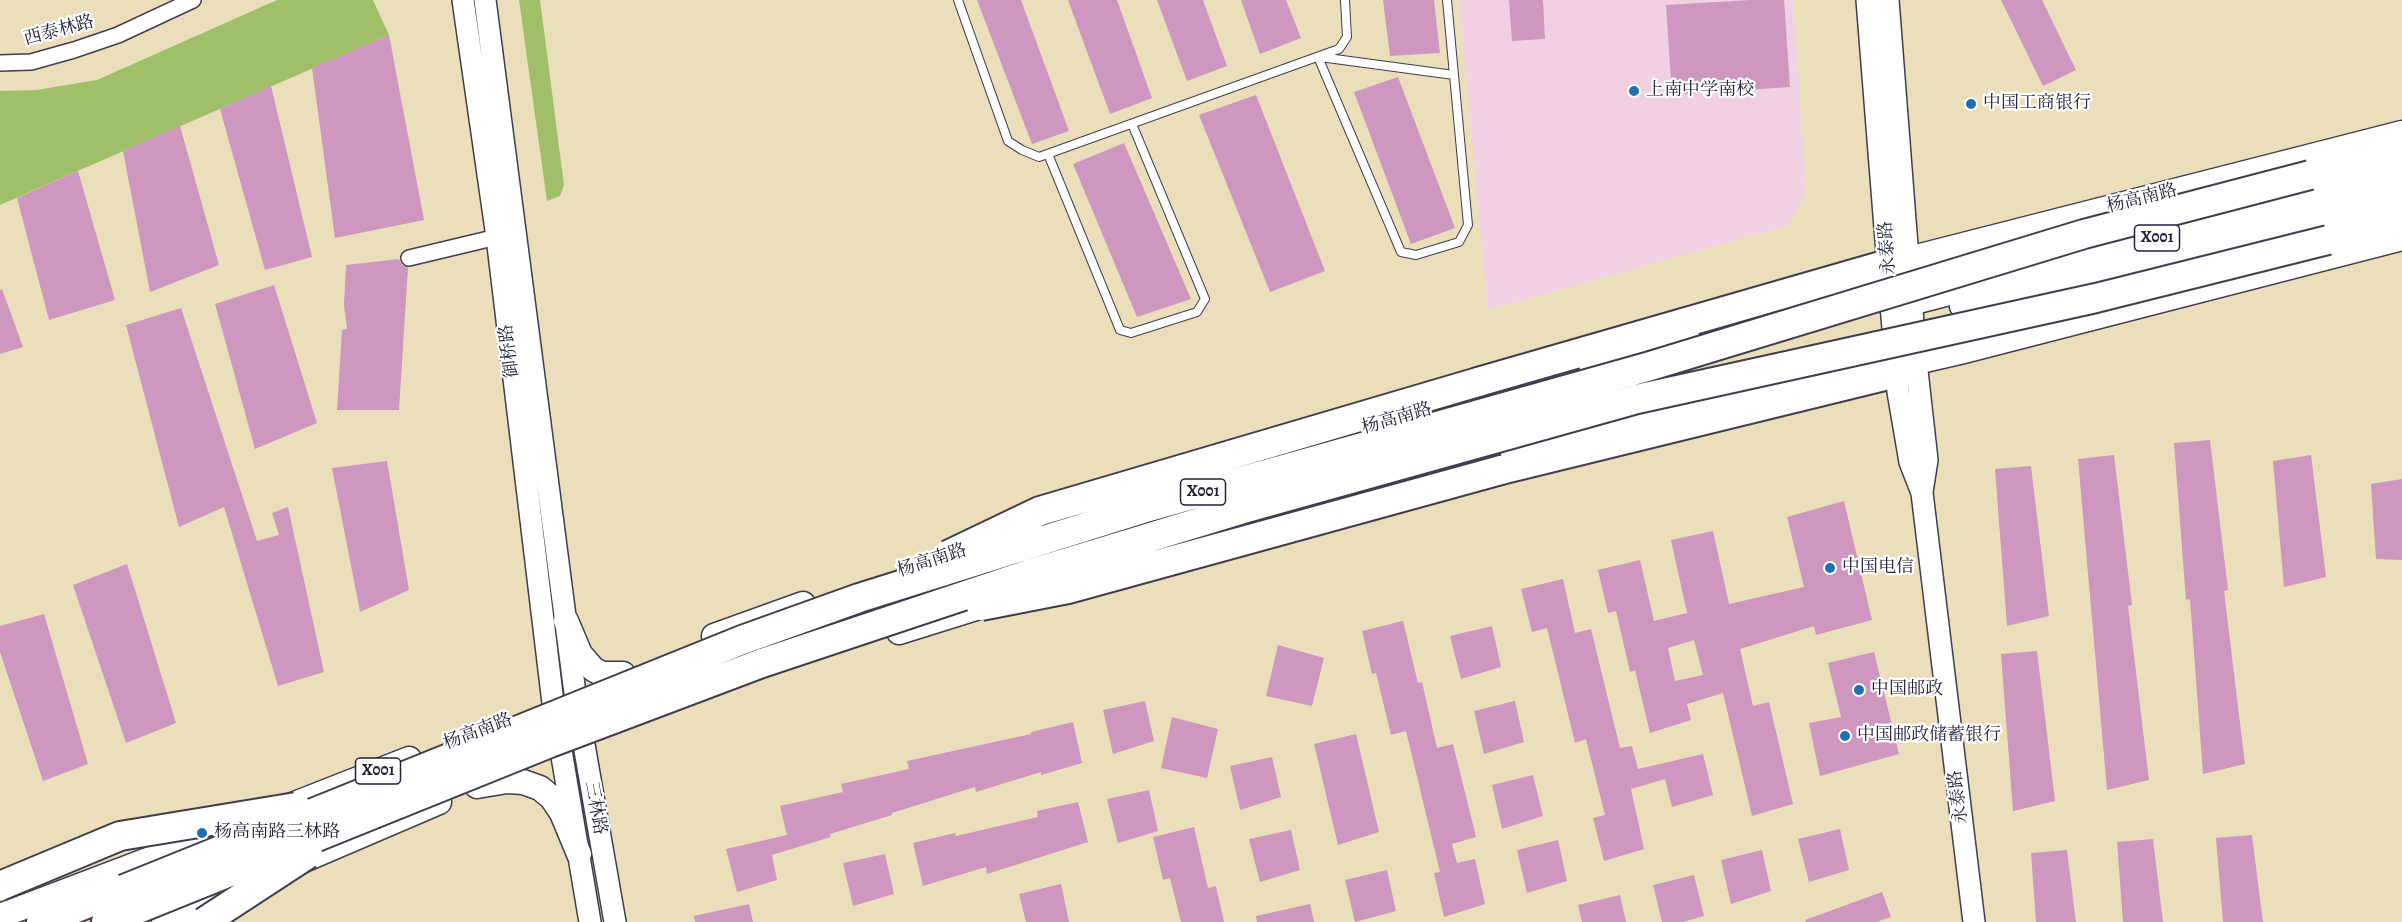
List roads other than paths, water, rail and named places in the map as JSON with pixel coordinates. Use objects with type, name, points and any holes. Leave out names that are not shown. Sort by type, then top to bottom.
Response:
[{"type":"highway","points":[[2310,176],[2402,151]]},
{"type":"highway","name":"杨高南路","points":[[106,922],[129,907],[742,640],[861,591],[1149,507],[1647,368],[2084,234],[2310,176],[2402,162]]},
{"type":"highway","name":"杨高南路","points":[[355,809],[550,743],[762,663],[875,632],[1029,574],[1243,509],[1637,399],[2330,248],[2402,214]]},
{"type":"highway","points":[[2330,248],[2402,223]]},
{"type":"highway","points":[[861,591],[1040,511],[1605,346],[1896,267]]},
{"type":"highway","points":[[875,632],[1068,589],[1501,470],[1690,423],[1903,362]]},
{"type":"highway","name":"X001","points":[[0,886],[120,836],[355,809]]},
{"type":"highway","name":"X001","points":[[204,922],[355,809]]},
{"type":"highway","name":"杨高南路","points":[[41,922],[129,907]]},
{"type":"main road","name":"御桥路","points":[[463,0],[496,237],[553,703]]},
{"type":"main road","name":"御桥路","points":[[485,0],[576,693]]},
{"type":"main road","name":"永泰路","points":[[1867,0],[1896,267]]},
{"type":"main road","name":"永泰路","points":[[1887,0],[1896,267]]},
{"type":"main road","name":"杨高南路","points":[[0,916],[553,703],[754,620],[861,591],[1095,507],[1896,267],[1952,248],[2402,133]]},
{"type":"main road","name":"X001","points":[[1902,313],[2402,174]]},
{"type":"main road","name":"X001","points":[[1902,313],[2402,196]]},
{"type":"main road","name":"杨高南路","points":[[164,922],[231,890],[583,741],[875,632],[1649,416],[1968,350],[2330,248],[2402,238]]},
{"type":"main road","points":[[1896,267],[1902,313],[1903,362]]},
{"type":"main road","name":"永泰路","points":[[1903,362],[1910,462],[1922,493],[1974,922]]},
{"type":"main road","points":[[1649,416],[1690,423]]},
{"type":"main road","points":[[861,591],[875,632]]},
{"type":"main road","points":[[566,621],[580,654],[593,669],[602,674],[623,674]]},
{"type":"main road","name":"三林路","points":[[576,693],[615,922]]},
{"type":"main road","name":"三林路","points":[[553,703],[590,922]]},
{"type":"main road","points":[[477,786],[507,781],[523,782],[540,788],[552,798],[562,813],[579,854]]},
{"type":"street","name":"西泰林路","points":[[0,63],[31,62],[74,50],[118,35],[193,0]]},
{"type":"street","points":[[409,258],[496,237]]},
{"type":"lane","points":[[958,0],[1008,141],[1040,157],[1339,49],[1347,37],[1345,0]]},
{"type":"lane","points":[[1318,57],[1401,252],[1416,255],[1459,242],[1468,225],[1447,0]]},
{"type":"lane","points":[[1318,57],[1454,75]]},
{"type":"lane","points":[[1048,154],[1120,330],[1131,333],[1197,312],[1205,299],[1132,124]]},
{"type":"place","name":"上南中学南校","points":[[1634,91]]},
{"type":"place","name":"中国工商银行","points":[[1971,104]]},
{"type":"place","name":"中国电信","points":[[1830,568]]},
{"type":"place","name":"中国邮政","points":[[1859,690]]},
{"type":"place","name":"中国邮政储蓄银行","points":[[1845,736]]},
{"type":"place","name":"杨高南路三林路","points":[[202,833]]}]
